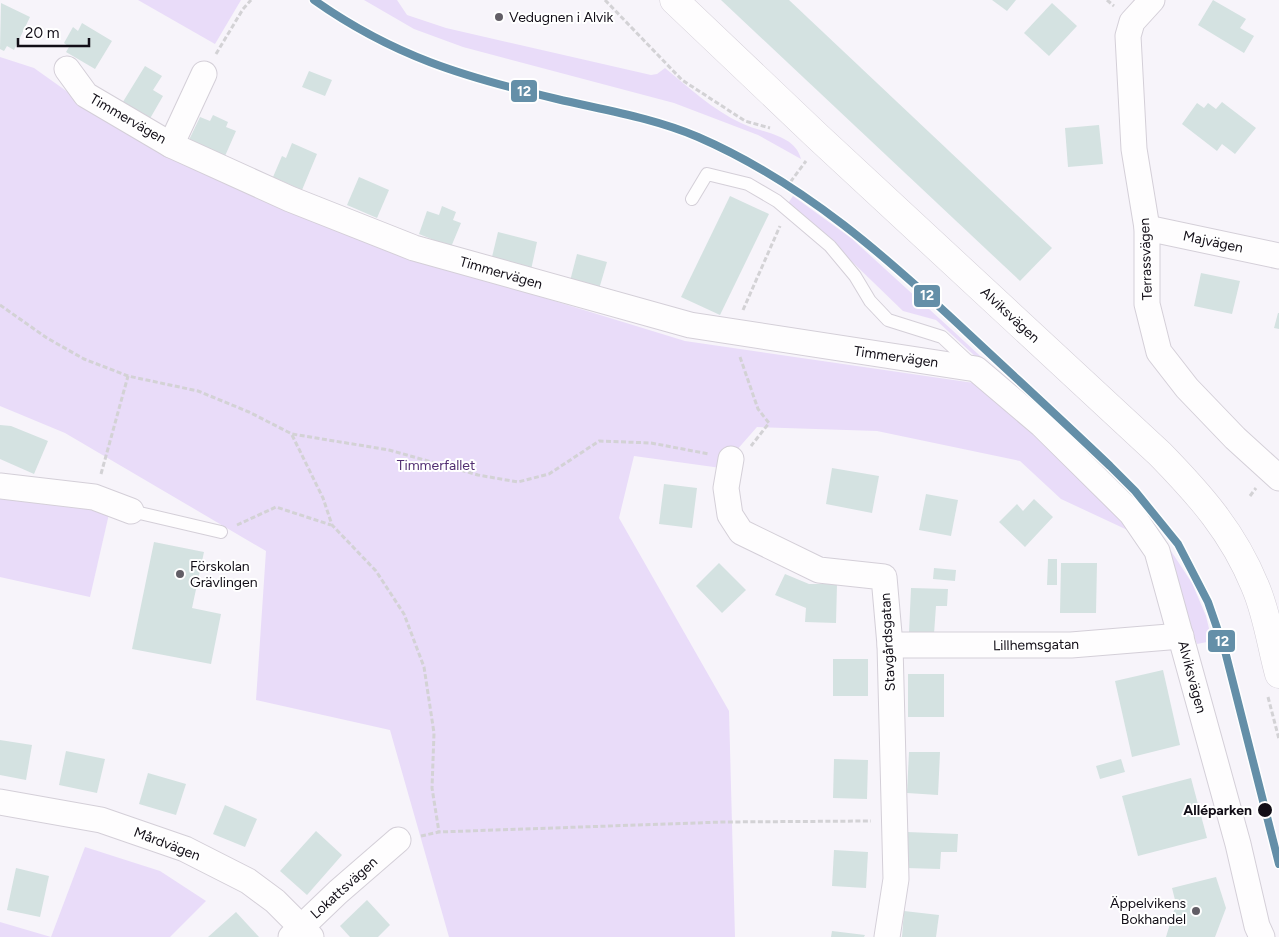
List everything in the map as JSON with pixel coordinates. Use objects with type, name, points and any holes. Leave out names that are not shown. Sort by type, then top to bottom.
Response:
[{"type":"street","name":"Alviksvägen","points":[[674,0],[816,136],[1160,454],[1204,499],[1226,529],[1256,588],[1279,674]]},
{"type":"street","name":"Terrassvägen","points":[[1152,0],[1132,22],[1128,36],[1134,149],[1147,228],[1147,304],[1159,352],[1187,388],[1235,438],[1279,478]]},
{"type":"street","name":"Timmervägen","points":[[67,69],[86,95],[171,144],[290,199],[414,248],[690,325],[732,333],[976,369]]},
{"type":"street","points":[[171,144],[204,74]]},
{"type":"street","name":"Majvägen","points":[[1147,228],[1279,256]]},
{"type":"street","name":"Alviksvägen","points":[[976,369],[1042,425],[1131,513],[1157,551],[1238,844],[1257,926],[1262,937]]},
{"type":"street","name":"Stavgårdsgatan","points":[[732,459],[726,488],[730,515],[741,532],[819,570],[884,577],[890,645],[896,879],[887,937]]},
{"type":"street","points":[[0,486],[94,497],[131,510]]},
{"type":"street","name":"Lillhemsgatan","points":[[890,645],[1071,645],[1181,636]]},
{"type":"street","name":"Mårdvägen","points":[[0,802],[101,820],[185,848],[248,881],[275,901],[301,934]]},
{"type":"street","name":"Lokattsvägen","points":[[301,934],[338,892],[398,840]]},
{"type":"lane","points":[[692,199],[706,174],[748,184],[777,202],[830,246],[855,276],[870,301],[888,320],[942,337],[976,369]]},
{"type":"lane","points":[[131,510],[221,532]]},
{"type":"path","points":[[204,74],[243,8],[251,0]]},
{"type":"path","points":[[605,0],[682,80],[744,121],[776,130]]},
{"type":"path","points":[[0,305],[47,338],[84,359],[128,376],[198,391],[249,412],[292,434],[389,450],[478,475],[518,482],[549,474],[599,440],[651,443],[732,459],[750,448],[769,423],[758,409],[732,333],[784,216],[777,202],[796,172],[810,156]]},
{"type":"path","points":[[94,497],[128,376]]},
{"type":"path","points":[[292,434],[323,498],[332,525],[376,571],[404,614],[424,667],[434,733],[432,788],[439,832]]},
{"type":"path","points":[[221,532],[276,507],[332,525]]},
{"type":"path","points":[[398,840],[439,832],[723,822],[895,820]]},
{"type":"green space","points":[[138,0],[241,0],[215,44]]},
{"type":"green space","points":[[364,0],[397,0],[407,15],[446,28],[651,75],[657,74],[665,68],[701,98],[731,118],[785,139],[798,151],[801,159],[758,135],[674,103],[463,47],[414,29]]},
{"type":"green space","name":"Timmerfallet","points":[[0,57],[34,68],[79,100],[382,248],[685,341],[981,384],[1136,534],[1061,499],[1020,461],[877,431],[757,427],[721,468],[634,456],[619,518],[729,711],[735,937],[449,937],[390,730],[256,700],[266,551],[65,433],[0,406]]},
{"type":"green space","points":[[793,196],[851,238],[951,329],[1074,443],[1154,525],[1192,583],[1206,616],[1212,641],[1197,644],[1166,557],[976,357],[936,320],[903,311],[841,251],[787,205]]},
{"type":"green space","points":[[0,498],[94,507],[109,514],[90,597],[0,577]]},
{"type":"green space","points":[[85,847],[160,871],[206,901],[170,937],[51,937]]},
{"type":"green space","points":[[0,922],[51,937],[0,937]]},
{"type":"building","points":[[721,0],[789,0],[1052,248],[1020,281]]},
{"type":"building","points":[[992,0],[1016,0],[1007,11]]},
{"type":"building","points":[[1213,0],[1246,19],[1240,28],[1254,36],[1244,53],[1198,25]]},
{"type":"building","points":[[1,3],[30,17],[14,50],[7,46],[4,51],[0,49]]},
{"type":"building","points":[[1052,3],[1077,26],[1049,56],[1024,33]]},
{"type":"building","points":[[82,23],[112,41],[95,69],[66,52],[69,47],[64,43],[73,27],[78,31]]},
{"type":"building","points":[[145,66],[162,76],[153,90],[163,96],[148,122],[121,105]]},
{"type":"building","points":[[309,71],[332,80],[325,96],[302,87]]},
{"type":"building","points":[[1222,102],[1256,128],[1235,154],[1222,144],[1217,151],[1182,124],[1197,103],[1204,108],[1208,103],[1216,109]]},
{"type":"building","points":[[213,115],[228,122],[226,127],[236,131],[225,156],[189,140],[200,117],[210,121]]},
{"type":"building","points":[[1099,125],[1103,164],[1068,167],[1065,128]]},
{"type":"building","points":[[292,143],[317,154],[302,190],[273,177],[282,156],[286,158]]},
{"type":"building","points":[[359,177],[389,190],[377,218],[347,205]]},
{"type":"building","points":[[730,196],[769,214],[720,315],[681,297]]},
{"type":"building","points":[[442,206],[456,212],[453,220],[461,223],[451,247],[419,234],[427,211],[439,215]]},
{"type":"building","points":[[498,232],[537,242],[531,270],[491,261]]},
{"type":"building","points":[[577,254],[607,262],[599,289],[570,281]]},
{"type":"building","points":[[1201,273],[1240,281],[1232,314],[1194,306]]},
{"type":"building","points":[[1279,313],[1279,329],[1274,328]]},
{"type":"building","points":[[0,425],[11,426],[48,441],[34,474],[0,459]]},
{"type":"building","points":[[832,468],[879,476],[872,513],[826,504]]},
{"type":"building","points":[[664,484],[697,488],[692,528],[659,524]]},
{"type":"building","points":[[926,494],[958,500],[951,536],[919,530]]},
{"type":"building","points":[[1034,499],[1053,517],[1025,547],[999,522],[1017,504],[1023,511]]},
{"type":"building","points":[[154,542],[204,552],[192,608],[221,614],[211,664],[132,649]]},
{"type":"building","points":[[1048,559],[1057,559],[1057,585],[1047,585]]},
{"type":"building","points":[[719,563],[746,590],[722,613],[696,586]]},
{"type":"building","points":[[1061,563],[1097,563],[1096,613],[1060,613]]},
{"type":"building","points":[[934,568],[956,570],[955,581],[933,579]]},
{"type":"building","points":[[785,574],[809,584],[837,584],[836,623],[805,622],[806,608],[775,595]]},
{"type":"building","points":[[911,588],[948,589],[947,606],[936,606],[934,634],[909,633]]},
{"type":"building","points":[[833,659],[868,659],[868,696],[833,696]]},
{"type":"building","points":[[1163,670],[1180,745],[1132,757],[1115,681]]},
{"type":"building","points":[[908,674],[944,674],[944,717],[908,717]]},
{"type":"building","points":[[0,740],[32,745],[26,780],[0,775]]},
{"type":"building","points":[[66,751],[105,759],[97,793],[59,785]]},
{"type":"building","points":[[909,752],[940,752],[938,795],[907,793]]},
{"type":"building","points":[[834,759],[868,760],[867,799],[833,798]]},
{"type":"building","points":[[1121,759],[1125,772],[1100,779],[1096,766]]},
{"type":"building","points":[[148,773],[186,784],[176,815],[139,804]]},
{"type":"building","points":[[1191,778],[1207,838],[1138,856],[1122,796]]},
{"type":"building","points":[[225,805],[257,819],[245,847],[213,834]]},
{"type":"building","points":[[316,831],[342,855],[307,895],[280,871]]},
{"type":"building","points":[[907,832],[958,834],[957,852],[941,852],[940,869],[906,868]]},
{"type":"building","points":[[834,850],[868,852],[866,888],[832,886]]},
{"type":"building","points":[[16,868],[49,876],[40,917],[7,910]]},
{"type":"building","points":[[1216,877],[1226,908],[1215,937],[1166,937],[1176,904],[1172,888]]},
{"type":"building","points":[[367,900],[390,925],[378,937],[350,937],[340,926]]},
{"type":"building","points":[[904,911],[939,915],[936,937],[902,937]]},
{"type":"building","points":[[236,912],[259,937],[208,937]]},
{"type":"building","points":[[832,931],[865,935],[864,937],[831,937]]},
{"type":"transit line","name":"12","points":[[314,0],[372,36],[401,50],[460,73],[523,91],[646,120],[698,137],[737,156],[809,200],[844,225],[909,279],[1110,466],[1135,491],[1178,544],[1208,602],[1225,651],[1279,864]]},
{"type":"place","name":"Vedugnen i Alvik","points":[[499,17]]},
{"type":"place","name":"Förskolan Grävlingen","points":[[180,574]]},
{"type":"place","name":"Alléparken","points":[[1265,810]]},
{"type":"place","name":"Äppelvikens Bokhandel","points":[[1196,911]]}]
